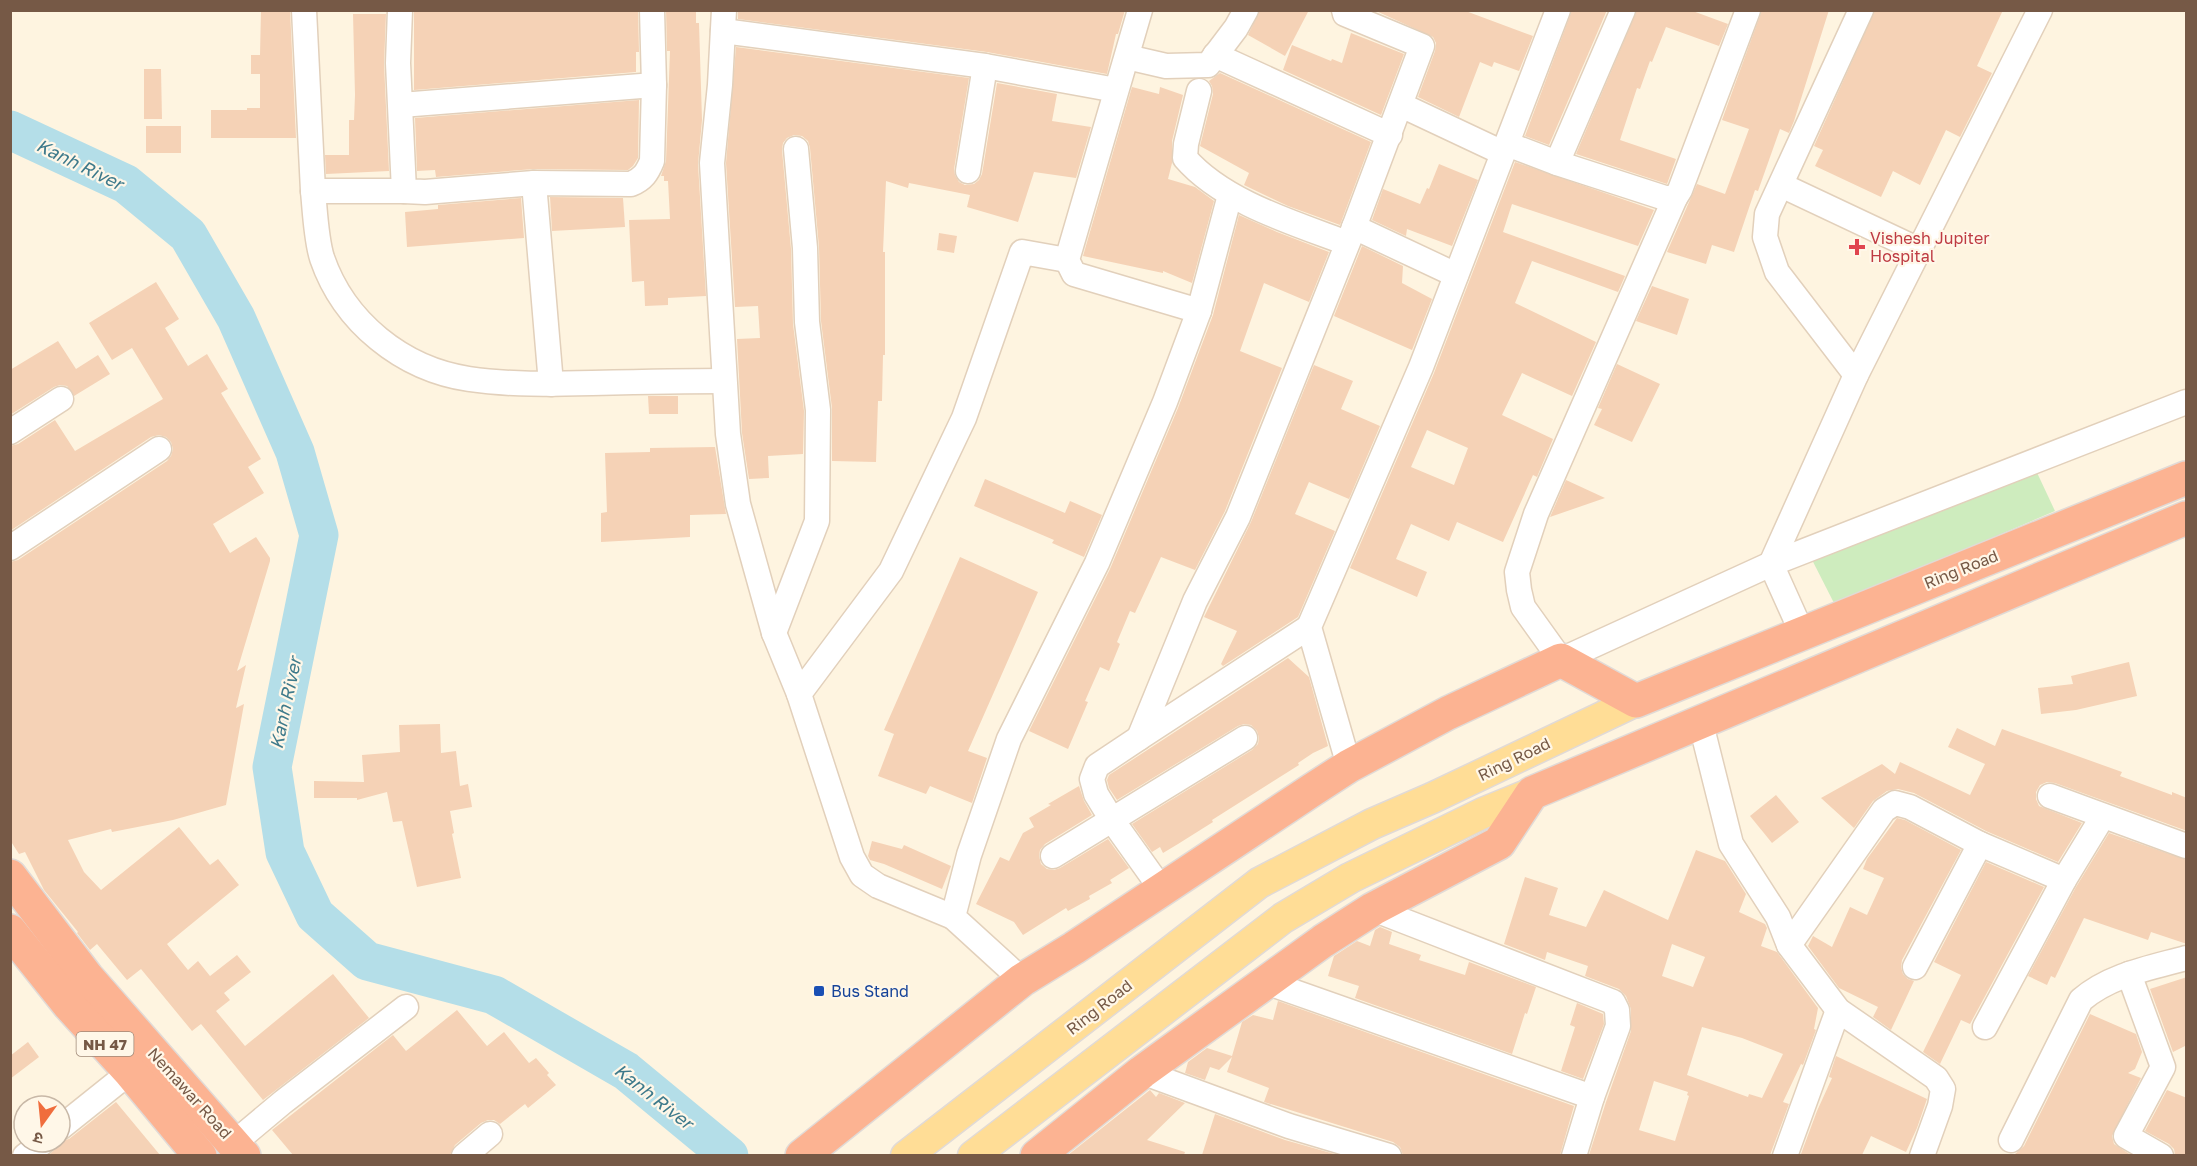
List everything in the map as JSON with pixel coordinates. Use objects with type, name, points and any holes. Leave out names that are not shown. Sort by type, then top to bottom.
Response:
[{"type":"highway","name":"Ring Road","points":[[1636,700],[2187,478]]},
{"type":"highway","points":[[1037,1155],[1142,1072],[1323,941],[1373,909],[1499,843],[1532,793],[1701,724],[2187,518]]},
{"type":"highway","points":[[806,1152],[1022,980],[1349,766],[1448,712],[1561,660],[1636,700]]},
{"type":"highway","name":"Nemawar Road","points":[[10,876],[87,977],[168,1092],[200,1155]]},
{"type":"highway","name":"Nemawar Road","points":[[10,931],[69,1005],[130,1072],[168,1092],[239,1149]]},
{"type":"main road","name":"Ring Road","points":[[906,1155],[1260,883],[1372,824],[1432,798],[1636,700]]},
{"type":"main road","points":[[973,1155],[1283,918],[1350,878],[1484,813],[1532,793]]},
{"type":"street","points":[[304,10],[313,191],[321,256],[337,293],[358,321],[386,345],[423,366],[468,379],[522,384],[724,381]]},
{"type":"street","points":[[400,10],[398,63],[404,190]]},
{"type":"street","points":[[313,191],[404,190],[425,192],[534,183],[631,184],[642,179],[652,161],[654,85],[652,10]]},
{"type":"street","points":[[1140,10],[1067,260],[1074,274],[1199,311]]},
{"type":"street","points":[[1127,57],[1166,66],[1208,65],[1236,28],[1246,10]]},
{"type":"street","points":[[1139,738],[1195,602],[1239,517],[1390,135],[1422,46],[1345,14],[1344,10]]},
{"type":"street","points":[[1162,890],[1096,794],[1092,779],[1097,766],[1309,627],[1421,367],[1558,10]]},
{"type":"street","points":[[1557,163],[1623,10]]},
{"type":"street","points":[[1748,10],[1680,190],[1536,514],[1517,572],[1523,607],[1561,660],[1771,564],[2187,402]]},
{"type":"street","points":[[1856,375],[1777,272],[1766,237],[1767,214],[1861,10]]},
{"type":"street","points":[[1802,633],[1771,564],[1856,375],[2040,10]]},
{"type":"street","points":[[1022,980],[953,917],[878,886],[862,875],[852,857],[799,694],[774,633],[738,504],[728,434],[712,163],[724,21],[1116,90]]},
{"type":"street","points":[[1215,55],[1390,135]]},
{"type":"street","points":[[968,171],[985,66]]},
{"type":"street","points":[[401,105],[654,85]]},
{"type":"street","points":[[1199,91],[1186,144],[1185,158],[1230,195],[1284,219],[1351,235],[1456,275]]},
{"type":"street","points":[[1401,105],[1505,149],[1557,163],[1665,198],[1675,198]]},
{"type":"street","points":[[774,633],[817,521],[818,410],[807,322],[805,248],[796,149]]},
{"type":"street","points":[[534,183],[551,384]]},
{"type":"street","points":[[1781,185],[1919,250]]},
{"type":"street","points":[[953,917],[969,855],[1009,739],[1097,563],[1165,402],[1199,311],[1230,195]]},
{"type":"street","points":[[799,694],[891,571],[964,418],[1022,252],[1067,260]]},
{"type":"street","points":[[10,432],[61,399]]},
{"type":"street","points":[[10,548],[159,450]]},
{"type":"street","points":[[1309,627],[1349,766]]},
{"type":"street","points":[[1701,724],[1731,844],[1778,917],[1788,945],[1838,1010],[1936,1078],[1943,1089],[1943,1098],[1922,1155]]},
{"type":"street","points":[[1053,856],[1245,738]]},
{"type":"street","points":[[2050,796],[2187,846]]},
{"type":"street","points":[[1788,945],[1884,810],[1895,803],[1910,807],[1980,844],[2064,880]]},
{"type":"street","points":[[1985,1027],[2064,880],[2103,816]]},
{"type":"street","points":[[1915,967],[1980,844]]},
{"type":"street","points":[[1373,909],[1612,1002],[1617,1010],[1618,1026],[1574,1155]]},
{"type":"street","points":[[2012,1140],[2081,1000],[2092,989],[2129,974],[2187,958]]},
{"type":"street","points":[[2129,974],[2163,1067],[2126,1136],[2162,1155]]},
{"type":"street","points":[[1266,982],[1592,1097]]},
{"type":"street","points":[[239,1149],[283,1102],[406,1007]]},
{"type":"street","points":[[1785,1155],[1838,1010]]},
{"type":"street","points":[[72,1118],[130,1072]]},
{"type":"street","points":[[1142,1072],[1289,1126],[1389,1155]]},
{"type":"street","points":[[464,1155],[490,1134]]},
{"type":"green space","points":[[2032,462],[2055,511],[1835,605],[1807,550]]},
{"type":"building","points":[[261,10],[290,10],[296,138],[211,138],[211,110],[260,108],[260,74],[251,74],[251,55],[260,55]]},
{"type":"building","points":[[414,10],[638,10],[639,52],[636,52],[636,72],[414,90]]},
{"type":"building","points":[[666,10],[696,10],[696,23],[699,23],[702,120],[698,164],[706,296],[668,298],[668,305],[645,306],[644,281],[632,282],[629,220],[670,219],[668,181],[664,181],[664,176],[661,176],[666,161],[670,51],[667,51]]},
{"type":"building","points":[[738,10],[1125,10],[1118,34],[1116,34],[1107,74],[987,52],[738,19]]},
{"type":"building","points":[[1260,10],[1309,10],[1285,56],[1248,35]]},
{"type":"building","points":[[1374,10],[1463,10],[1533,36],[1519,71],[1494,62],[1492,67],[1480,62],[1459,117],[1418,97],[1435,51],[1436,43],[1433,37]]},
{"type":"building","points":[[1572,10],[1607,10],[1549,145],[1525,136]]},
{"type":"building","points":[[1637,10],[1690,10],[1728,24],[1719,46],[1666,27],[1640,89],[1637,88],[1620,140],[1676,159],[1667,184],[1576,154]]},
{"type":"building","points":[[1762,10],[1829,10],[1794,121],[1789,133],[1780,129],[1758,191],[1755,190],[1734,252],[1712,245],[1706,264],[1667,252],[1697,184],[1725,194],[1749,129],[1722,120]]},
{"type":"building","points":[[1875,10],[2003,10],[1977,66],[1992,73],[1960,137],[1946,130],[1920,185],[1893,171],[1881,197],[1815,166],[1823,150],[1814,146]]},
{"type":"building","points":[[353,14],[386,14],[384,64],[389,171],[326,174],[325,155],[349,155],[349,120],[354,120],[355,95]]},
{"type":"building","points":[[1351,33],[1404,54],[1381,115],[1283,70],[1292,45],[1331,61],[1332,59],[1342,63]]},
{"type":"building","points":[[736,47],[969,78],[954,169],[959,182],[965,185],[974,184],[982,174],[997,83],[1057,94],[1052,121],[1091,127],[1076,178],[1034,172],[1018,222],[967,207],[970,195],[909,183],[908,188],[886,181],[883,252],[885,252],[885,355],[883,355],[882,401],[878,401],[876,462],[832,461],[832,408],[821,321],[819,247],[810,148],[808,141],[802,136],[794,135],[783,143],[782,150],[791,249],[793,324],[804,411],[803,454],[768,456],[769,478],[749,479],[742,433],[737,339],[760,338],[758,306],[735,307],[726,163]]},
{"type":"building","points":[[144,69],[161,69],[162,119],[144,119]]},
{"type":"building","points":[[1220,73],[1371,142],[1340,225],[1288,206],[1244,185],[1249,173],[1200,146],[1213,94],[1209,81]]},
{"type":"building","points":[[1132,87],[1159,94],[1160,87],[1183,95],[1172,141],[1172,163],[1168,179],[1195,187],[1214,201],[1192,283],[1163,271],[1163,273],[1083,256]]},
{"type":"building","points":[[639,100],[638,158],[628,170],[534,169],[436,177],[435,170],[417,171],[415,118]]},
{"type":"building","points":[[146,126],[181,126],[181,153],[146,153]]},
{"type":"building","points":[[1515,162],[1654,210],[1638,246],[1512,204],[1503,232],[1625,276],[1618,292],[1532,261],[1515,303],[1596,342],[1572,396],[1522,373],[1502,415],[1553,439],[1537,477],[1533,475],[1503,542],[1457,522],[1449,541],[1411,524],[1396,559],[1427,572],[1417,597],[1350,568],[1434,373]],"holes":[[[1427,430],[1468,448],[1454,485],[1411,467]]]},
{"type":"building","points":[[1439,164],[1478,180],[1452,246],[1407,229],[1406,236],[1372,220],[1383,189],[1420,204]]},
{"type":"building","points":[[550,197],[623,198],[625,227],[552,231]]},
{"type":"building","points":[[521,198],[524,238],[407,247],[405,212],[438,209],[438,205]]},
{"type":"building","points":[[1239,215],[1329,252],[1309,302],[1264,283],[1240,351],[1282,368],[1225,511],[1195,570],[1161,557],[1135,613],[1130,611],[1117,642],[1120,644],[1109,671],[1100,667],[1068,749],[1029,731],[1110,569],[1178,408],[1213,315]]},
{"type":"building","points":[[939,233],[957,236],[954,253],[937,250]]},
{"type":"building","points":[[1362,246],[1403,266],[1402,283],[1432,299],[1412,350],[1334,316]]},
{"type":"building","points":[[156,282],[179,319],[165,328],[188,366],[207,354],[228,389],[221,393],[261,459],[248,467],[264,493],[213,524],[230,553],[256,537],[270,561],[237,671],[246,665],[236,708],[244,704],[226,805],[173,820],[112,832],[111,829],[68,840],[84,872],[101,890],[179,827],[210,865],[218,859],[239,885],[167,944],[188,970],[198,961],[210,976],[237,955],[251,972],[224,993],[230,1000],[216,1011],[245,1046],[333,974],[369,1018],[263,1100],[201,1024],[192,1031],[141,969],[127,980],[97,944],[90,950],[44,890],[25,852],[19,854],[10,840],[10,562],[18,560],[167,461],[173,449],[166,437],[159,435],[151,437],[10,531],[10,446],[18,444],[55,420],[75,451],[163,399],[132,348],[112,360],[89,323]]},
{"type":"building","points":[[1652,286],[1689,299],[1677,335],[1636,321]]},
{"type":"building","points":[[58,341],[76,369],[98,355],[110,374],[74,396],[67,386],[54,387],[10,415],[10,370]]},
{"type":"building","points":[[1617,364],[1660,384],[1632,442],[1594,425],[1602,409],[1598,408]]},
{"type":"building","points":[[1314,365],[1353,381],[1341,409],[1380,426],[1349,499],[1309,482],[1295,514],[1335,531],[1298,617],[1223,666],[1221,664],[1237,631],[1204,617],[1251,522]]},
{"type":"building","points":[[648,396],[678,396],[678,414],[649,414]]},
{"type":"building","points":[[715,447],[726,514],[690,515],[690,537],[601,542],[601,513],[607,512],[605,453],[650,452],[650,448]]},
{"type":"building","points":[[985,479],[1065,513],[1070,501],[1102,515],[1084,557],[1052,543],[1054,540],[974,506]]},
{"type":"building","points":[[1566,480],[1605,498],[1550,517]]},
{"type":"building","points":[[960,557],[1038,592],[968,751],[987,758],[972,803],[930,786],[926,794],[878,776],[894,734],[884,730]]},
{"type":"building","points":[[1288,658],[1309,677],[1328,746],[1313,753],[1298,763],[1299,765],[1178,844],[1163,853],[1160,847],[1152,852],[1132,824],[1252,750],[1258,744],[1257,731],[1251,725],[1238,726],[1117,800],[1109,788],[1107,780],[1109,775]]},
{"type":"building","points":[[2129,662],[2137,696],[2076,710],[2041,714],[2038,688],[2073,684],[2071,676]]},
{"type":"building","points":[[440,724],[441,753],[456,751],[460,786],[468,784],[472,807],[450,811],[461,878],[417,887],[402,821],[393,822],[387,792],[357,800],[357,798],[314,798],[314,781],[364,782],[362,755],[400,752],[399,725]]},
{"type":"building","points":[[1957,728],[1995,746],[2002,729],[2122,772],[2120,776],[2172,795],[2172,792],[2187,798],[2187,831],[2047,782],[2040,785],[2036,792],[2039,806],[2082,823],[2058,862],[1986,831],[1914,793],[1898,789],[1887,791],[1873,801],[1854,828],[1821,798],[1882,764],[1895,774],[1900,762],[1970,795],[1985,764],[1948,747]]},
{"type":"building","points":[[1079,786],[1092,815],[1045,844],[1040,850],[1041,864],[1047,869],[1060,868],[1108,839],[1129,868],[1110,880],[1112,883],[1089,896],[1090,899],[1068,911],[1066,908],[1023,935],[1014,922],[976,904],[1000,857],[1009,861],[1023,833],[1034,827],[1029,818]]},
{"type":"building","points":[[1776,795],[1799,822],[1772,843],[1750,816]]},
{"type":"building","points":[[1897,818],[1961,850],[1902,960],[1903,974],[1914,981],[1891,1030],[1873,1017],[1878,1007],[1839,988],[1808,946],[1813,936],[1832,947],[1850,907],[1867,915],[1884,878],[1863,869],[1867,859]]},
{"type":"building","points":[[2109,833],[2187,860],[2187,944],[2151,932],[2148,940],[2084,918],[2055,978],[2051,976],[2047,985],[2028,976],[2076,887]]},
{"type":"building","points":[[872,841],[902,849],[904,845],[951,866],[942,889],[870,860],[868,856]]},
{"type":"building","points":[[1696,850],[1725,861],[1746,894],[1739,912],[1765,924],[1767,928],[1761,946],[1777,952],[1818,1008],[1814,1029],[1816,1030],[1803,1065],[1801,1064],[1783,1102],[1789,1104],[1770,1155],[1589,1155],[1631,1031],[1631,1009],[1626,996],[1619,989],[1585,976],[1588,966],[1547,952],[1545,960],[1504,944],[1525,877],[1558,888],[1549,915],[1586,927],[1604,890],[1668,920]],"holes":[[[1672,944],[1705,957],[1693,987],[1662,976]],[[1702,1027],[1742,1038],[1783,1054],[1762,1098],[1749,1094],[1748,1097],[1687,1075]],[[1654,1081],[1688,1092],[1689,1096],[1675,1141],[1639,1130]]]},
{"type":"building","points":[[1986,862],[2044,887],[1970,1024],[1961,1020],[1940,1064],[1923,1052],[1961,975],[1934,962]]},
{"type":"building","points":[[1380,927],[1392,932],[1389,944],[1421,955],[1419,960],[1465,975],[1469,962],[1536,987],[1512,1054],[1355,998],[1359,986],[1328,976],[1334,956],[1357,941],[1370,946],[1375,930]]},
{"type":"building","points":[[2187,977],[2187,1045],[2173,1052],[2150,989]]},
{"type":"building","points":[[1278,1001],[1574,1106],[1560,1155],[1403,1155],[1400,1147],[1393,1142],[1264,1102],[1269,1088],[1227,1072],[1232,1057],[1219,1070],[1210,1067],[1205,1080],[1185,1073],[1188,1062],[1207,1048],[1232,1056],[1242,1022],[1253,1015],[1273,1020]]},
{"type":"building","points":[[1577,1003],[1603,1014],[1604,1024],[1583,1079],[1561,1071],[1575,1027],[1570,1025]]},
{"type":"building","points":[[457,1010],[487,1046],[504,1032],[529,1063],[536,1058],[556,1085],[528,1108],[525,1104],[500,1124],[494,1120],[481,1123],[455,1145],[450,1155],[293,1155],[272,1130],[393,1035],[406,1051]]},
{"type":"building","points":[[2090,1014],[2136,1034],[2142,1052],[2135,1069],[2128,1073],[2141,1078],[2112,1136],[2114,1144],[2131,1155],[2014,1155],[2024,1146]]},
{"type":"building","points":[[28,1042],[39,1057],[10,1079],[10,1056]]},
{"type":"building","points":[[1836,1056],[1927,1099],[1906,1152],[1871,1136],[1862,1155],[1801,1154],[1832,1078],[1829,1077]]},
{"type":"building","points":[[1150,1090],[1156,1097],[1159,1093],[1185,1103],[1147,1140],[1185,1152],[1184,1155],[1068,1155]]},
{"type":"building","points":[[2167,1090],[2187,1098],[2187,1155],[2175,1155],[2174,1149],[2169,1144],[2145,1131]]},
{"type":"building","points":[[116,1102],[160,1155],[49,1155],[72,1154],[72,1137]]},
{"type":"building","points":[[1215,1114],[1285,1140],[1338,1155],[1202,1155]]},
{"type":"waterway","name":"Kanh River","points":[[10,130],[126,184],[188,235],[236,318],[295,452],[319,535],[272,767],[285,852],[315,915],[367,961],[494,995],[626,1071],[729,1156]]},
{"type":"place","name":"Vishesh Jupiter Hospital","points":[[1857,247]]},
{"type":"place","name":"Bus Stand","points":[[819,991]]}]
